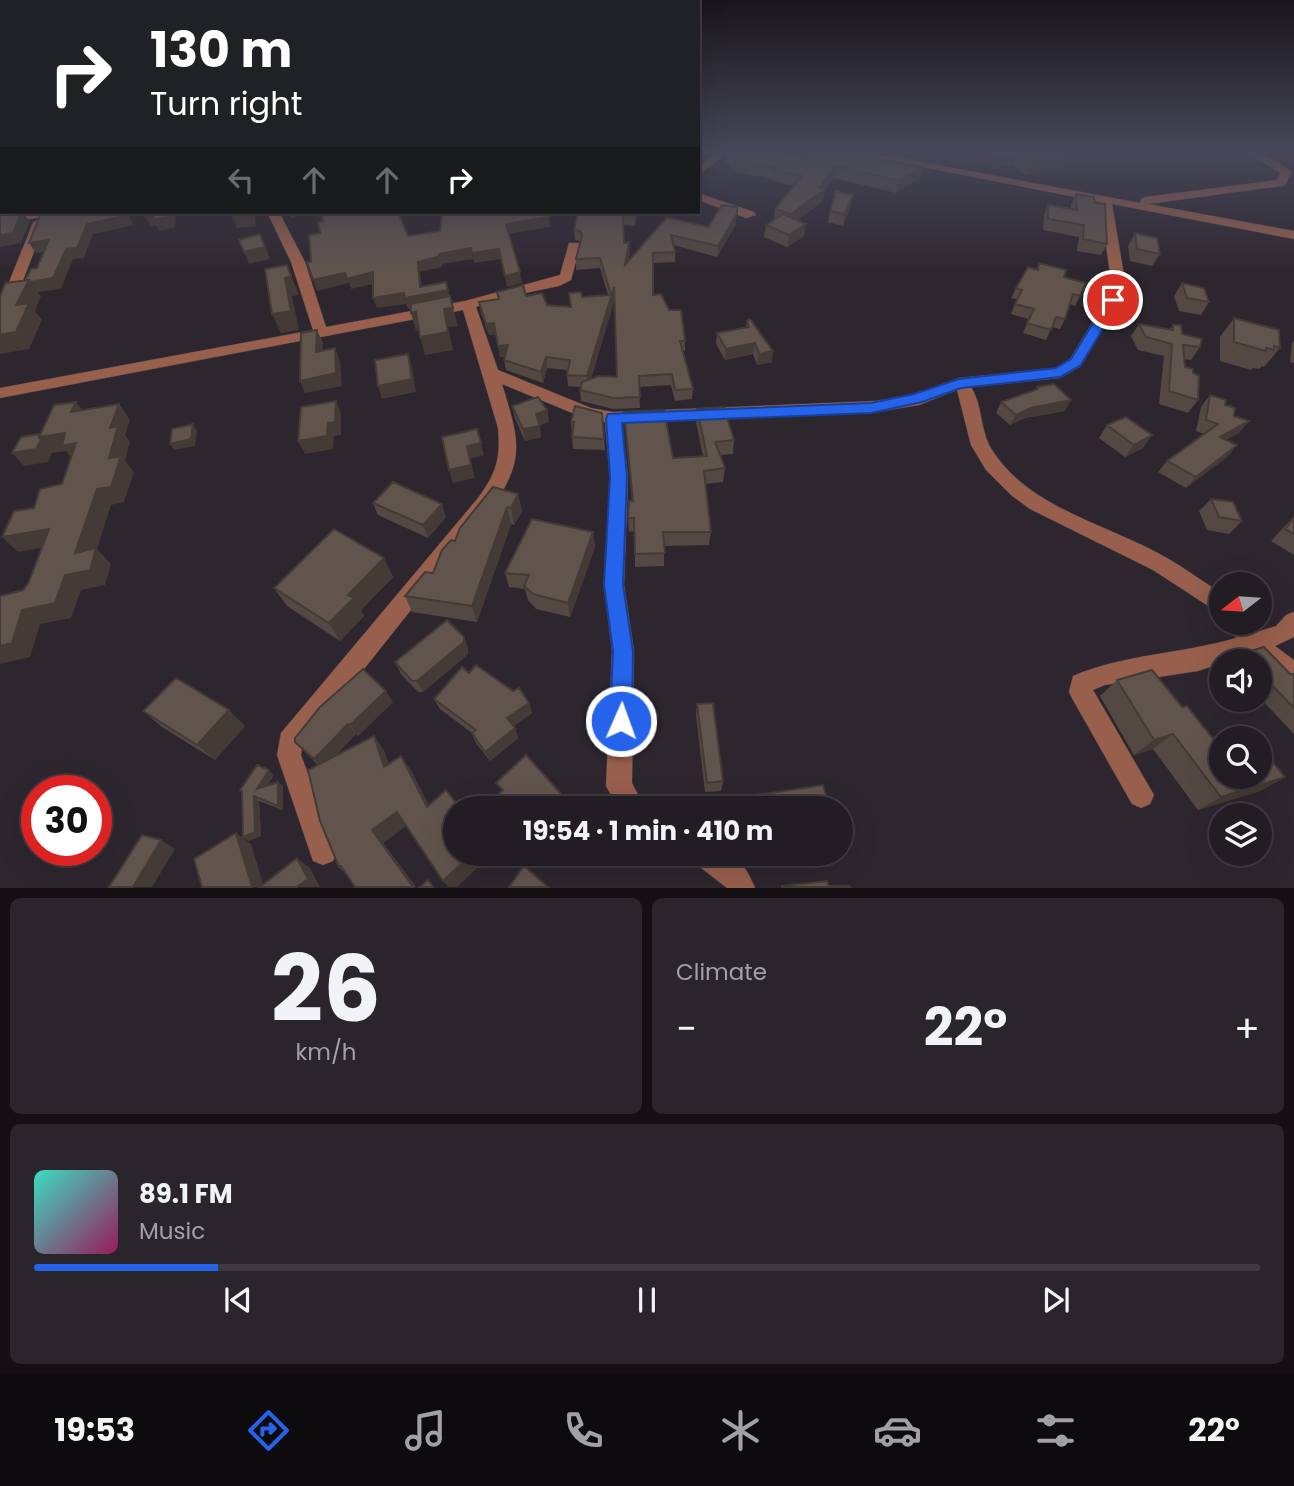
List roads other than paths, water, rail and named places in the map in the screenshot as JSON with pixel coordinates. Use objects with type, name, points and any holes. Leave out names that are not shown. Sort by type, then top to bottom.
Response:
[{"type":"street","points":[[1051,190],[1294,236]]},
{"type":"street","points":[[1128,203],[1224,190]]},
{"type":"street","points":[[700,197],[750,215]]},
{"type":"street","points":[[492,374],[588,413],[614,418],[871,408],[917,399],[959,383],[1060,373],[1076,362],[1113,300],[1118,281],[1106,201]]},
{"type":"street","points":[[0,220],[34,214]]},
{"type":"street","points":[[0,322],[45,214]]},
{"type":"street","points":[[274,214],[298,262],[306,297],[321,331]]},
{"type":"street","points":[[0,393],[468,305],[561,281],[566,277],[573,246]]},
{"type":"street","points":[[323,851],[289,755],[290,742],[485,503],[502,479],[509,459],[492,374],[468,305]]},
{"type":"street","points":[[959,383],[970,398],[974,432],[983,452],[1018,492],[1037,504],[1160,564],[1209,597]]},
{"type":"street","points":[[614,418],[618,477],[614,585],[623,651],[619,786],[625,796]]},
{"type":"street","points":[[1141,795],[1080,692],[1081,684],[1104,674],[1198,660],[1283,634],[1294,622]]},
{"type":"street","points":[[1247,635],[1253,643],[1294,674]]},
{"type":"street","points":[[723,866],[735,874],[741,887]]}]
